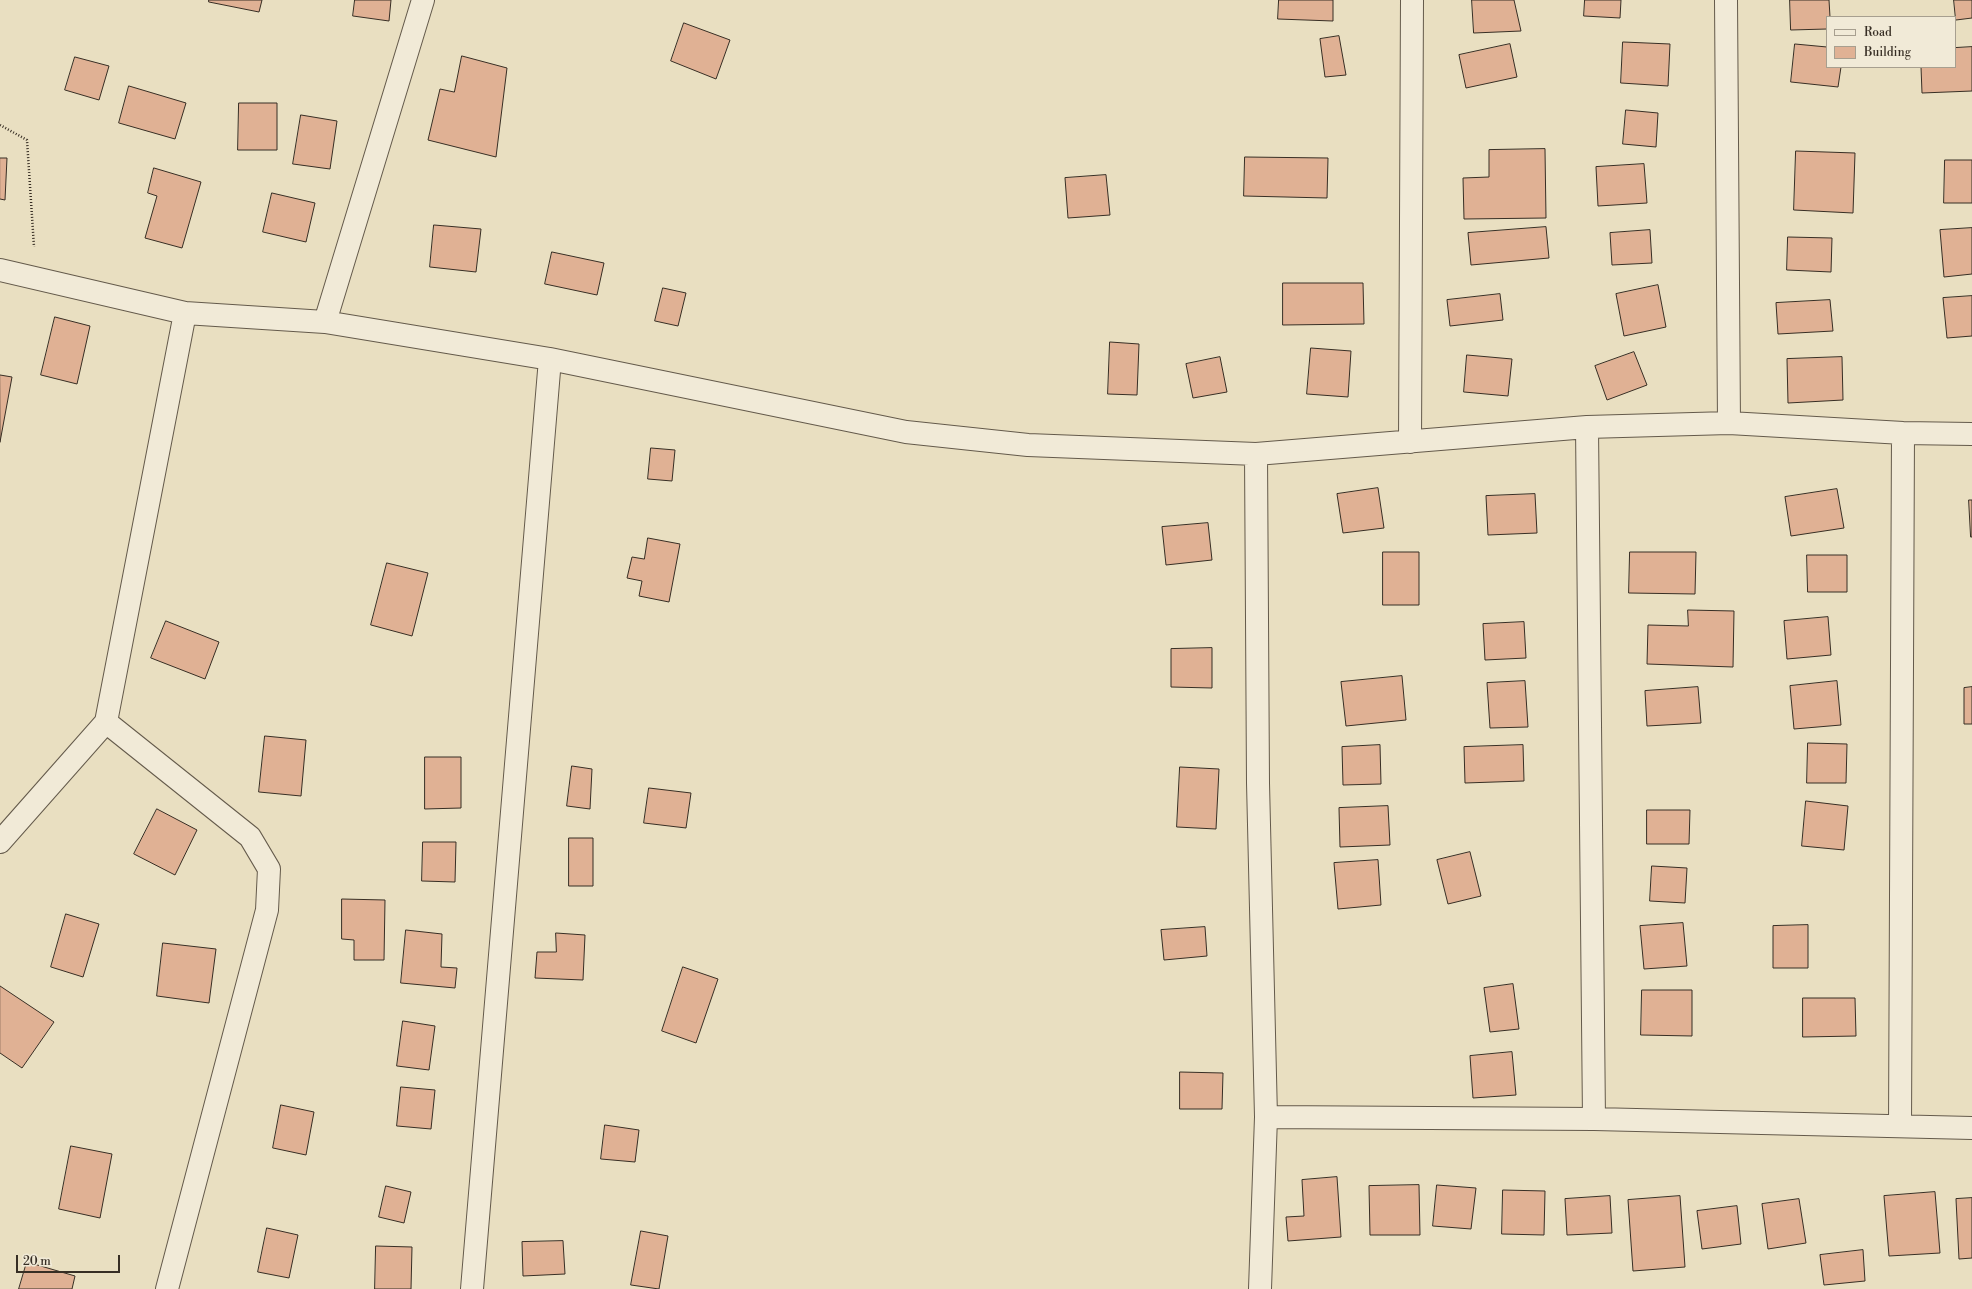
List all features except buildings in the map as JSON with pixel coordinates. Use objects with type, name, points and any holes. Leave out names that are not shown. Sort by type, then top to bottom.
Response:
[{"type":"street","points":[[325,322],[423,0]]},
{"type":"street","points":[[1410,442],[1412,0]]},
{"type":"street","points":[[1726,0],[1729,424]]},
{"type":"street","points":[[0,270],[36,280],[185,313],[325,322],[550,359],[906,432],[1028,445],[1256,454],[1587,427],[1729,424],[1903,433],[1972,434]]},
{"type":"street","points":[[0,842],[106,722],[185,313]]},
{"type":"street","points":[[472,1289],[550,359]]},
{"type":"street","points":[[1587,427],[1594,1119]]},
{"type":"street","points":[[1900,1126],[1903,433]]},
{"type":"street","points":[[1256,454],[1258,783],[1266,1117],[1260,1289]]},
{"type":"street","points":[[106,722],[250,837],[269,869],[267,910],[167,1289]]},
{"type":"street","points":[[1266,1117],[1594,1119],[1972,1128]]},
{"type":"path","points":[[0,125],[27,140],[36,280]]}]
